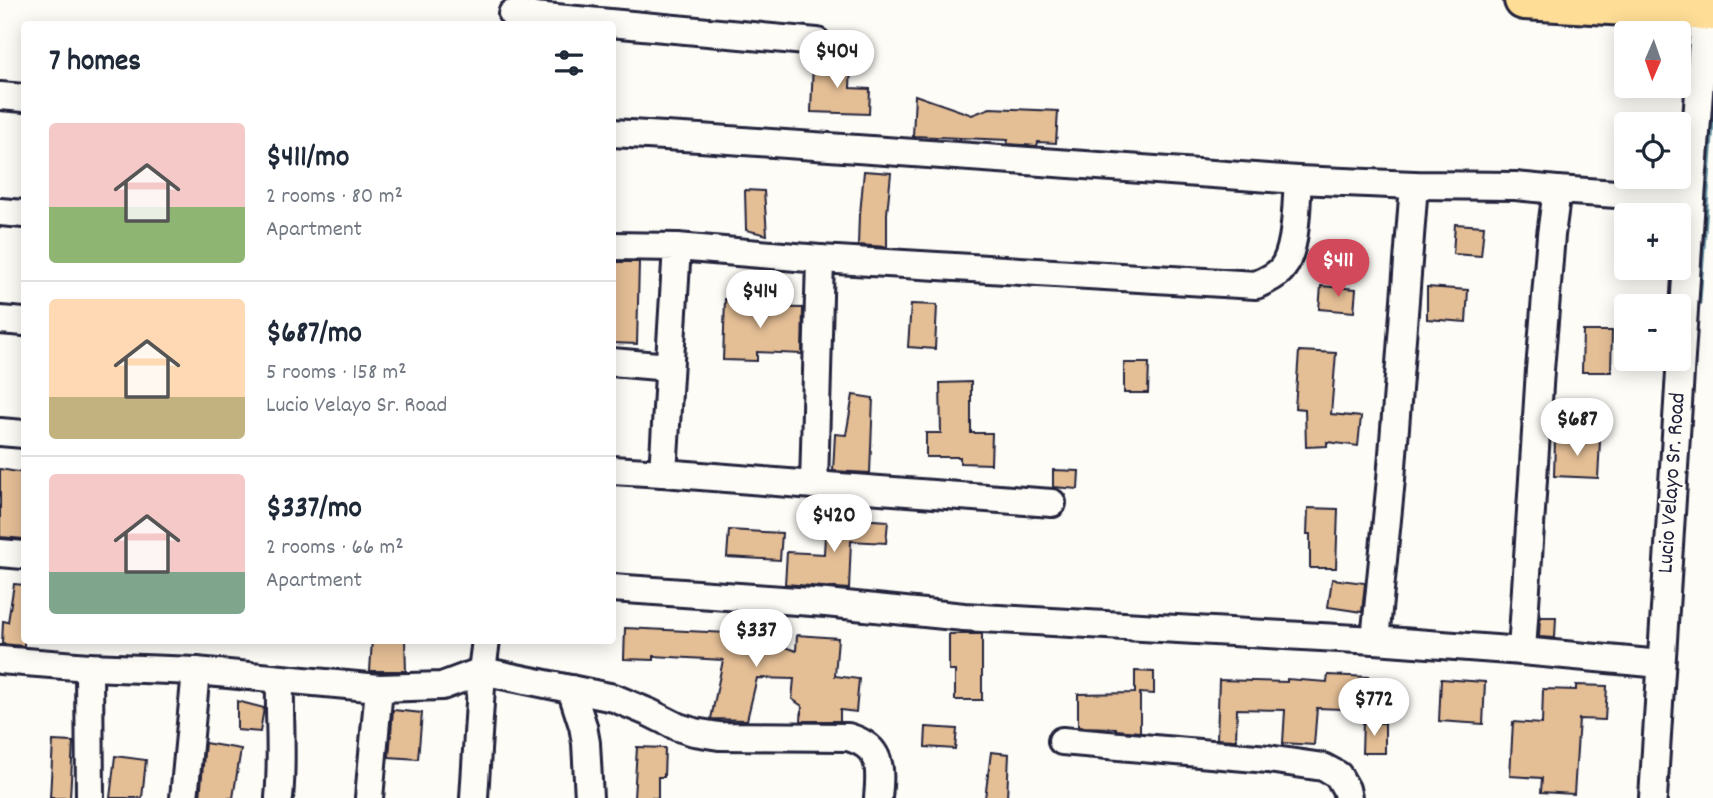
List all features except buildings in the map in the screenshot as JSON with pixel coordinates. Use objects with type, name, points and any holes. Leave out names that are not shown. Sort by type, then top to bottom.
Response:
[{"type":"highway","points":[[1524,0],[1708,7]]},
{"type":"street","name":"Lucio Velayo Sr. Road","points":[[1653,798],[1691,199],[1708,7]]},
{"type":"street","points":[[513,13],[597,21]]},
{"type":"street","points":[[616,23],[817,42]]},
{"type":"street","points":[[0,96],[21,98]]},
{"type":"street","points":[[616,134],[1298,180],[1514,186],[1691,199]]},
{"type":"street","points":[[616,246],[677,247],[820,260],[1256,285],[1272,278],[1289,260],[1298,180]]},
{"type":"street","points":[[1375,639],[1391,479],[1414,185]]},
{"type":"street","points":[[1522,650],[1541,358],[1557,190]]},
{"type":"street","points":[[0,212],[21,214]]},
{"type":"street","points":[[663,473],[677,247]]},
{"type":"street","points":[[814,485],[820,260]]},
{"type":"street","points":[[0,320],[21,322]]},
{"type":"street","points":[[616,362],[669,367]]},
{"type":"street","points":[[0,432],[21,434]]},
{"type":"street","points":[[616,470],[1052,503]]},
{"type":"street","points":[[0,554],[21,555]]},
{"type":"street","points":[[616,588],[826,603],[964,617],[1375,639],[1661,664]]},
{"type":"street","points":[[474,798],[485,644]]},
{"type":"street","points":[[0,660],[196,671],[379,688],[442,686],[482,671],[614,698],[694,732],[719,736],[848,737],[863,741],[877,761],[880,774],[878,798]]},
{"type":"street","points":[[89,667],[90,798]]},
{"type":"street","points":[[184,798],[196,671]]},
{"type":"street","points":[[279,798],[280,680]]},
{"type":"street","points":[[369,798],[379,688]]},
{"type":"street","points":[[571,689],[586,743],[589,798]]},
{"type":"street","points":[[1062,741],[1268,759],[1323,767],[1338,775],[1348,798]]},
{"type":"waterway","points":[[1698,302],[1713,96]]}]
